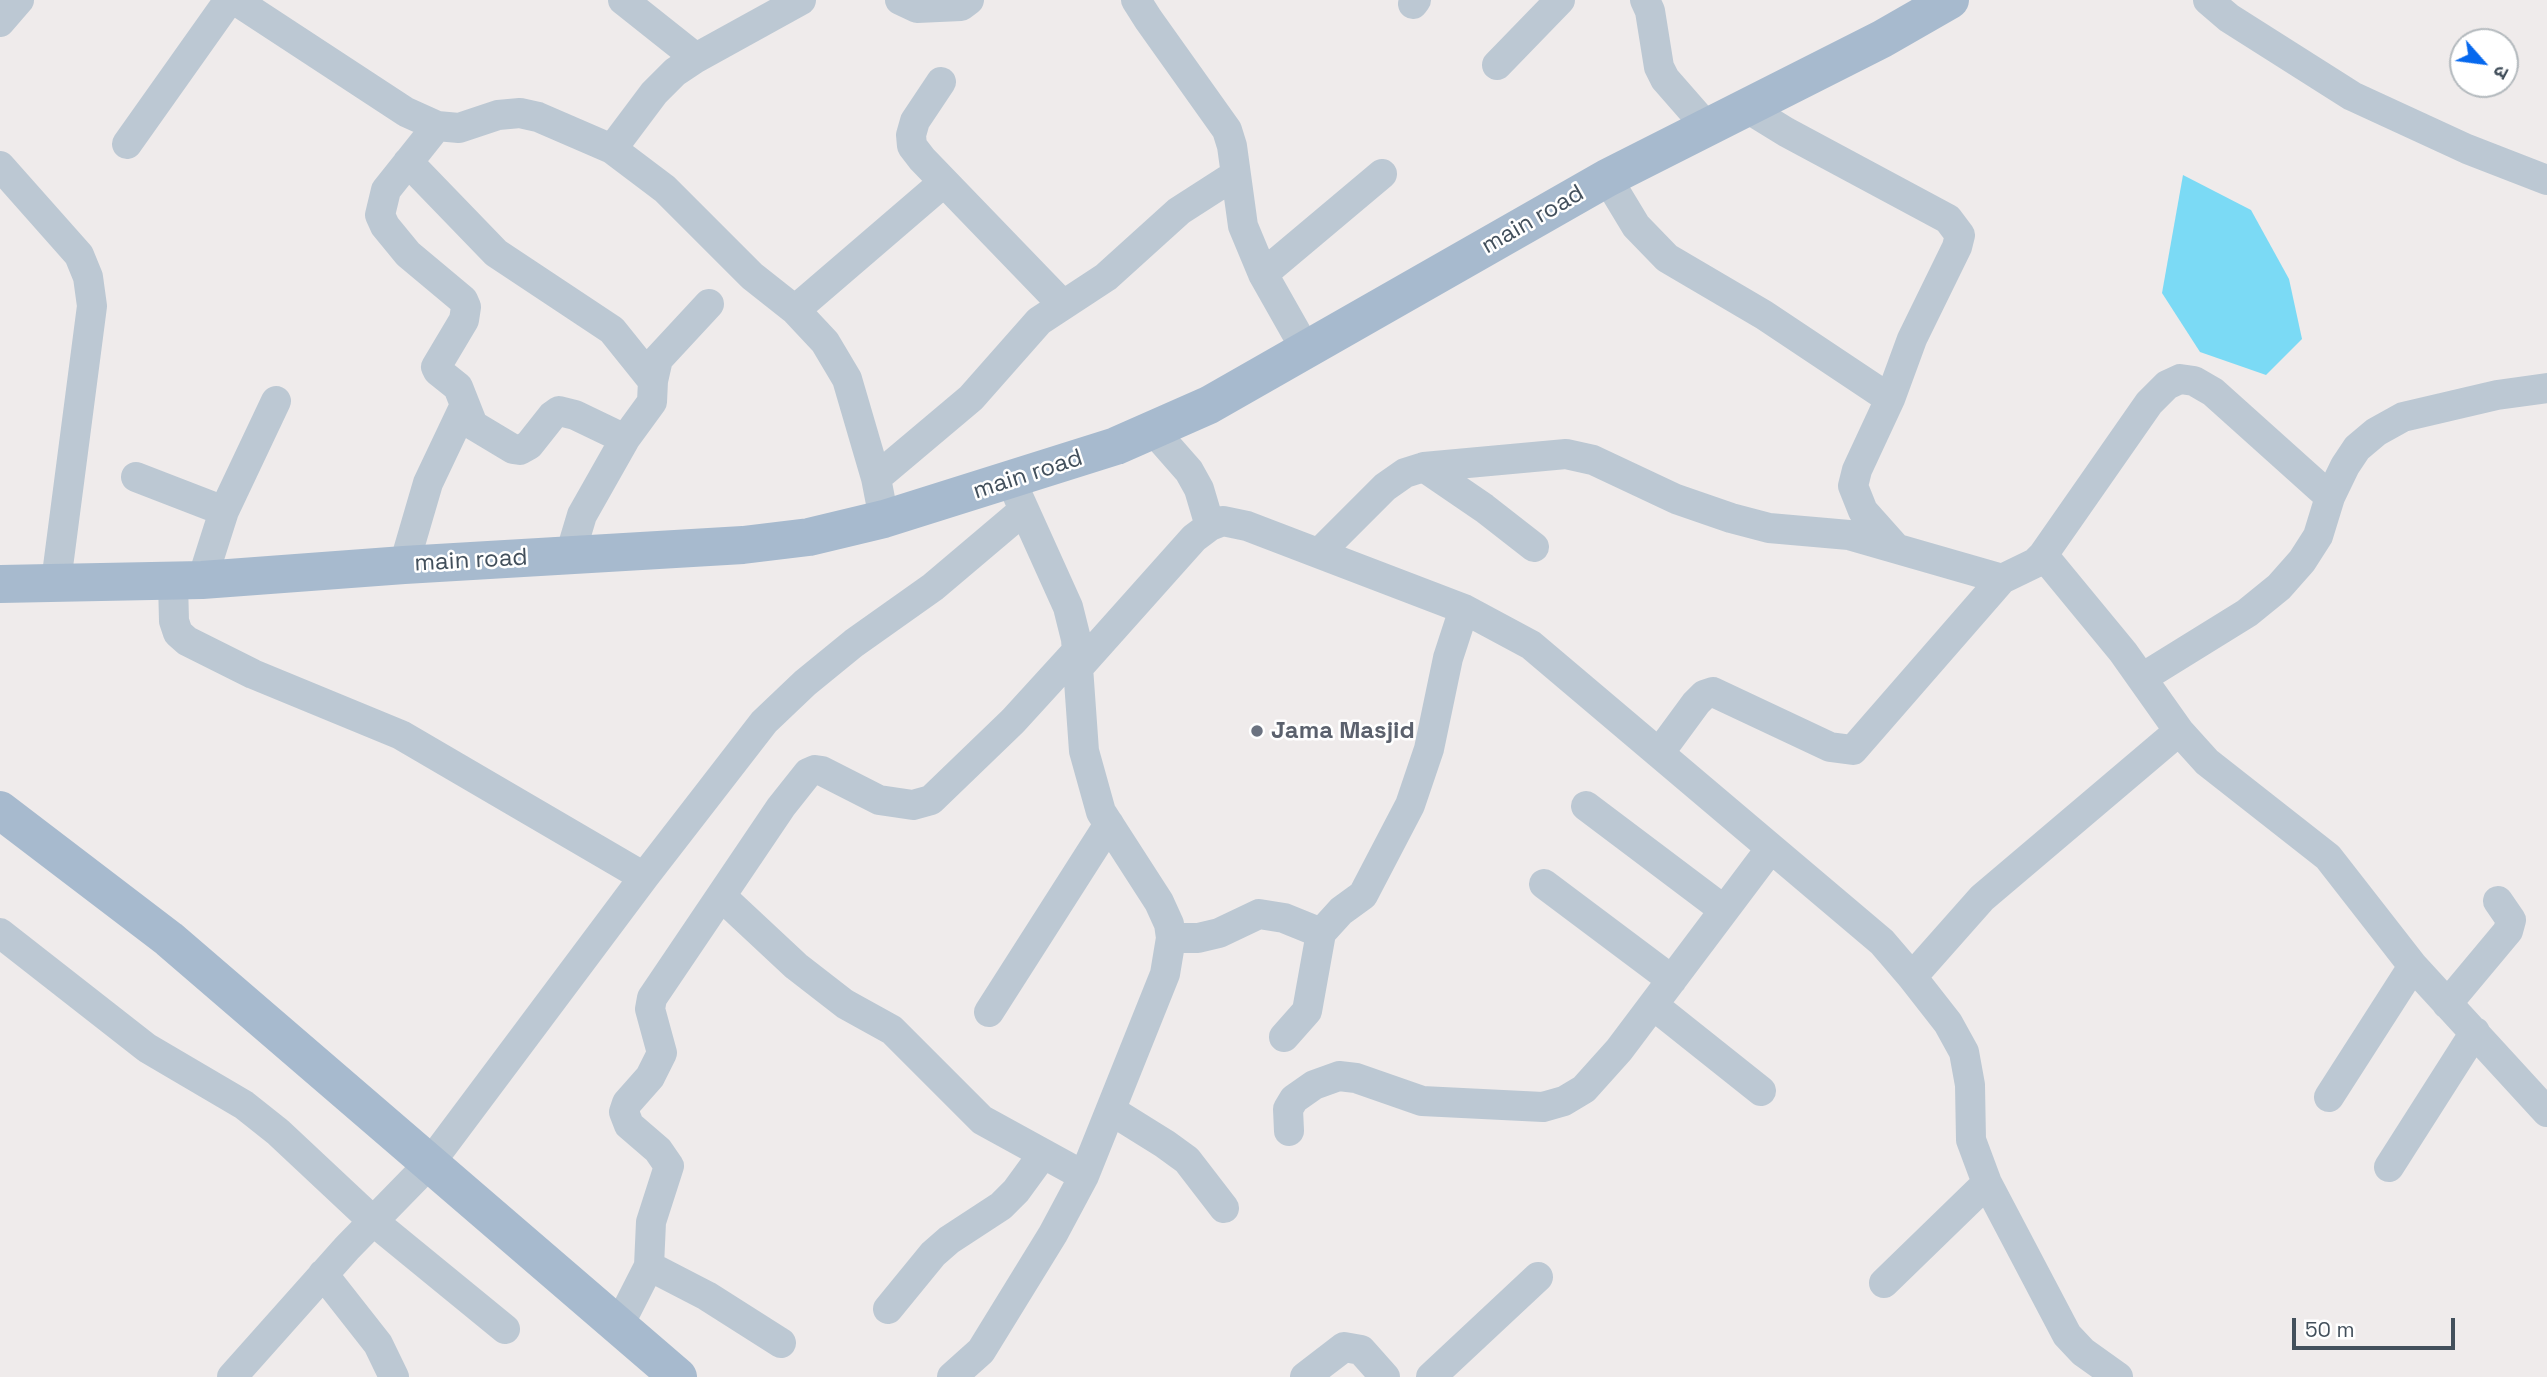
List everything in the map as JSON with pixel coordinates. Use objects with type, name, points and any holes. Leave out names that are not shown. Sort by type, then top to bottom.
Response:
[{"type":"main road","name":"main road","points":[[0,584],[187,581],[743,545],[809,537],[884,519],[1017,496],[1116,446],[1209,405],[1607,178],[1882,39],[1950,0]]},
{"type":"main road","points":[[0,810],[170,939],[678,1377]]},
{"type":"street","points":[[0,22],[19,0]]},
{"type":"street","points":[[127,144],[229,0]]},
{"type":"street","points":[[235,0],[406,112],[437,126],[459,128],[498,115],[520,113],[538,117],[612,149],[665,189],[752,276],[795,310],[825,342],[847,379],[876,478],[884,519]]},
{"type":"street","points":[[623,0],[696,58]]},
{"type":"street","points":[[612,149],[654,93],[675,72],[801,0]]},
{"type":"street","points":[[900,0],[917,8],[961,6],[969,0]]},
{"type":"street","points":[[1136,0],[1227,130],[1232,145],[1243,226],[1264,274],[1306,350]]},
{"type":"street","points":[[1497,65],[1559,0]]},
{"type":"street","points":[[1645,0],[1650,10],[1659,67],[1665,79],[1707,128]]},
{"type":"street","points":[[2213,2],[2229,18],[2352,96],[2467,149],[2547,180]]},
{"type":"street","points":[[941,82],[915,121],[911,135],[912,146],[944,183],[1062,304]]},
{"type":"street","points":[[1747,108],[1786,132],[1948,219],[1960,235],[1957,247],[1912,340],[1853,486],[1863,511],[1896,548]]},
{"type":"street","points":[[437,126],[386,190],[380,215],[385,226],[408,254],[463,300],[466,306],[464,320],[436,367],[438,371],[457,387],[473,425],[513,449],[520,450],[529,445],[559,411],[575,415],[625,439]]},
{"type":"street","points":[[408,162],[496,253],[612,330],[653,381]]},
{"type":"street","points":[[0,166],[79,255],[88,277],[92,306],[56,582]]},
{"type":"street","points":[[1264,274],[1382,174]]},
{"type":"street","points":[[876,478],[971,398],[1039,321],[1106,277],[1179,211],[1235,175]]},
{"type":"street","points":[[1607,178],[1636,226],[1667,258],[1763,315],[1890,399]]},
{"type":"street","points":[[795,310],[944,183]]},
{"type":"street","points":[[570,555],[582,515],[625,439],[652,402],[658,359],[709,304]]},
{"type":"street","points":[[1660,752],[1696,703],[1704,695],[1713,692],[1830,747],[1853,750],[2002,579],[2035,563],[2043,555],[2149,403],[2167,385],[2180,379],[2194,381],[2213,392],[2330,497]]},
{"type":"street","points":[[2141,678],[2247,613],[2279,586],[2302,561],[2318,536],[2330,497],[2345,466],[2357,448],[2376,432],[2403,417],[2547,388]]},
{"type":"street","points":[[276,401],[187,581],[174,621],[178,633],[187,641],[253,674],[401,735],[644,877]]},
{"type":"street","points":[[404,565],[428,483],[466,405]]},
{"type":"street","points":[[1153,430],[1189,471],[1199,489],[1210,526]]},
{"type":"street","points":[[1319,554],[1385,487],[1405,473],[1424,467],[1566,454],[1593,460],[1675,499],[1731,518],[1769,528],[1849,535],[2002,579]]},
{"type":"street","points":[[1424,467],[1484,508],[1534,547]]},
{"type":"street","points":[[136,477],[223,512]]},
{"type":"street","points":[[232,1377],[323,1274],[430,1163],[764,722],[853,643],[933,587],[1017,496],[1068,607],[1076,639],[1084,751],[1101,812],[1159,902],[1170,924],[1171,938],[1165,974],[1084,1176],[1053,1234],[981,1351],[952,1377]]},
{"type":"street","points":[[618,1327],[649,1266],[652,1222],[670,1166],[658,1150],[629,1125],[624,1112],[627,1103],[650,1077],[662,1052],[650,1009],[652,998],[781,807],[808,773],[815,770],[880,800],[913,805],[931,800],[1077,660],[1195,538],[1210,526],[1223,521],[1247,526],[1464,609],[1531,645],[1882,942],[1948,1023],[1964,1052],[1970,1085],[1971,1140],[1987,1183],[2067,1335],[2083,1352],[2118,1377]]},
{"type":"street","points":[[2043,555],[2141,678],[2179,732],[2207,762],[2328,857],[2413,966],[2547,1112]]},
{"type":"street","points":[[1284,1037],[1307,1011],[1321,933],[1341,911],[1363,895],[1410,805],[1429,749],[1448,659],[1464,609]]},
{"type":"street","points":[[1912,977],[1982,898],[2179,732]]},
{"type":"street","points":[[1586,806],[1724,911]]},
{"type":"street","points":[[989,1012],[1109,824]]},
{"type":"street","points":[[1289,1131],[1288,1109],[1294,1099],[1314,1085],[1339,1076],[1356,1078],[1422,1101],[1543,1107],[1564,1101],[1584,1088],[1619,1050],[1772,848]]},
{"type":"street","points":[[1544,884],[1672,980]]},
{"type":"street","points":[[721,896],[796,966],[845,1003],[892,1030],[982,1120],[1084,1176]]},
{"type":"street","points":[[2447,1003],[2508,931],[2511,920],[2498,901]]},
{"type":"street","points":[[1171,938],[1198,938],[1219,933],[1259,914],[1284,918],[1321,933]]},
{"type":"street","points":[[0,933],[147,1048],[244,1105],[278,1132],[373,1221],[505,1329]]},
{"type":"street","points":[[2329,1097],[2413,966]]},
{"type":"street","points":[[1653,1005],[1762,1091]]},
{"type":"street","points":[[2389,1167],[2475,1032]]},
{"type":"street","points":[[1112,1111],[1165,1143],[1186,1160],[1224,1208]]},
{"type":"street","points":[[888,1309],[933,1254],[1009,1199],[1043,1154]]},
{"type":"street","points":[[1884,1283],[1987,1183]]},
{"type":"street","points":[[649,1266],[707,1296],[781,1343]]},
{"type":"street","points":[[323,1274],[378,1343],[394,1377]]},
{"type":"street","points":[[1431,1377],[1538,1277]]},
{"type":"street","points":[[1305,1377],[1344,1347],[1361,1350],[1385,1377]]},
{"type":"water","points":[[2183,175],[2251,210],[2289,279],[2302,339],[2266,375],[2200,352],[2162,293]]},
{"type":"place","name":"Jama Masjid","points":[[1257,731]]}]
